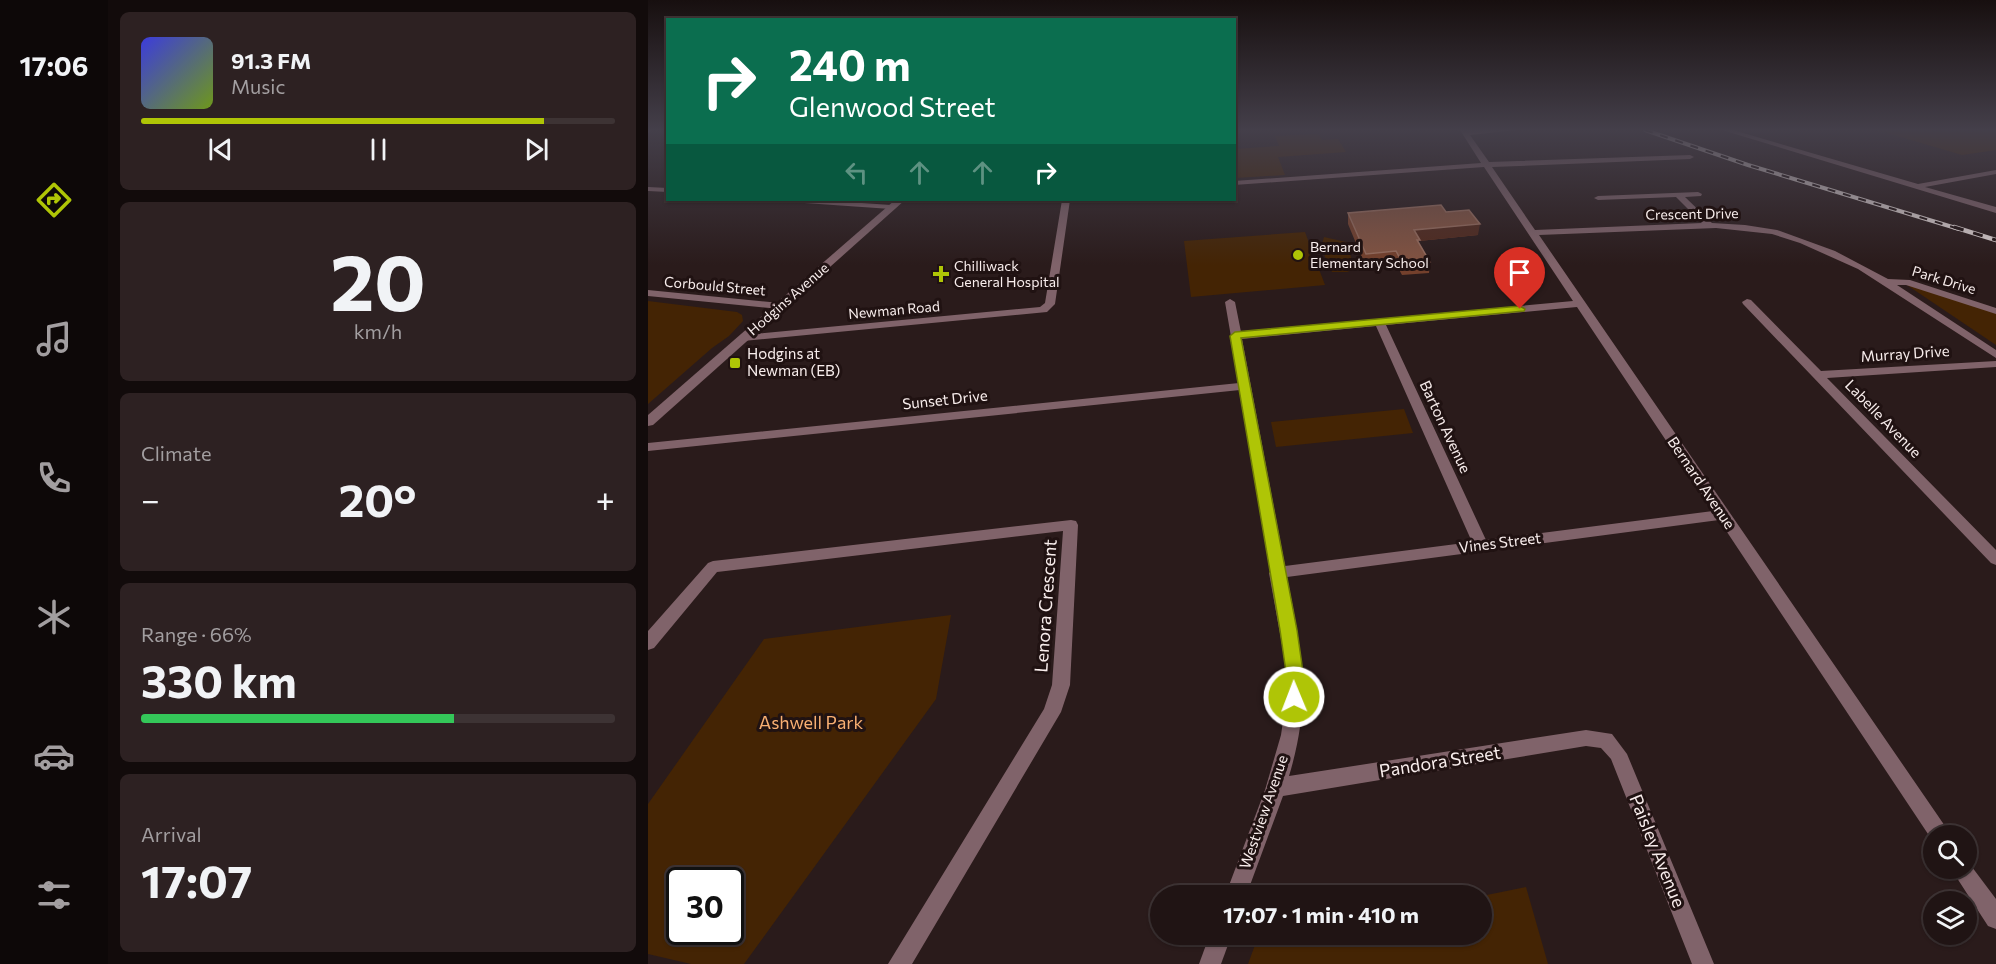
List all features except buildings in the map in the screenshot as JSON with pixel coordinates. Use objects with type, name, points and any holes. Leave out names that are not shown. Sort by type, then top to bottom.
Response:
[{"type":"street","points":[[1236,183],[1347,175]]},
{"type":"street","name":"Bernard Avenue","points":[[1494,175],[1933,825]]},
{"type":"street","points":[[1878,175],[1996,210]]},
{"type":"street","points":[[1916,186],[1979,175]]},
{"type":"street","points":[[648,189],[666,190]]},
{"type":"street","points":[[1598,198],[1698,194]]},
{"type":"street","points":[[1679,196],[1709,225]]},
{"type":"street","points":[[804,201],[891,207]]},
{"type":"street","name":"Hodgins Avenue","points":[[648,422],[899,201]]},
{"type":"street","name":"Newman Road","points":[[743,338],[1014,314],[1046,309],[1050,304],[1066,201]]},
{"type":"street","name":"Crescent Drive","points":[[1534,233],[1709,225],[1762,230],[1797,238],[1830,251],[1884,282],[1996,355]]},
{"type":"street","name":"Park Drive","points":[[1884,282],[1907,282],[1996,310]]},
{"type":"street","name":"Corbould Street","points":[[648,293],[780,306]]},
{"type":"street","name":"Westview Avenue","points":[[1230,302],[1295,679],[1290,737],[1239,885]]},
{"type":"street","name":"Labelle Avenue","points":[[1747,302],[1996,559]]},
{"type":"street","points":[[1235,336],[1579,304]]},
{"type":"street","name":"Barton Avenue","points":[[1379,322],[1481,545]]},
{"type":"street","name":"Murray Drive","points":[[1817,375],[1996,364]]},
{"type":"street","name":"Sunset Drive","points":[[648,447],[1245,386]]},
{"type":"street","name":"Vines Street","points":[[1277,573],[1722,515]]},
{"type":"street","name":"Lenora Crescent","points":[[648,643],[712,567],[1071,525],[1061,685],[1052,712],[899,964]]},
{"type":"street","name":"Pandora Street","points":[[1274,788],[1586,738],[1606,740]]},
{"type":"street","name":"Paisley Avenue","points":[[1606,740],[1618,754],[1702,964]]},
{"type":"street","points":[[1969,879],[1996,918]]},
{"type":"street","points":[[1210,964],[1217,945]]},
{"type":"green space","points":[[1236,175],[1285,175],[1236,178]]},
{"type":"green space","points":[[1305,232],[1325,285],[1191,297],[1184,241]]},
{"type":"green space","points":[[1324,237],[1346,242],[1355,269],[1347,272],[1332,272],[1321,248]]},
{"type":"green space","points":[[1901,281],[1996,313],[1996,345]]},
{"type":"green space","points":[[648,301],[737,312],[742,315],[743,321],[729,336],[648,404]]},
{"type":"green space","points":[[1404,409],[1413,433],[1276,447],[1271,422]]},
{"type":"green space","name":"Ashwell Park","points":[[951,615],[936,699],[744,964],[691,964],[648,954],[648,804],[764,639]]},
{"type":"green space","points":[[1526,887],[1548,964],[1248,964],[1255,945],[1492,945],[1492,894]]},
{"type":"railway","points":[[1781,175],[1959,229]]},
{"type":"railway","points":[[1954,227],[1996,240]]},
{"type":"place","name":"Bernard Elementary School","points":[[1298,255]]},
{"type":"place","name":"Chilliwack General Hospital","points":[[941,274]]},
{"type":"place","name":"Hodgins at Newman (EB)","points":[[735,363]]},
{"type":"route","points":[[1294,697],[1295,679],[1289,630],[1235,336],[1520,309]]}]
